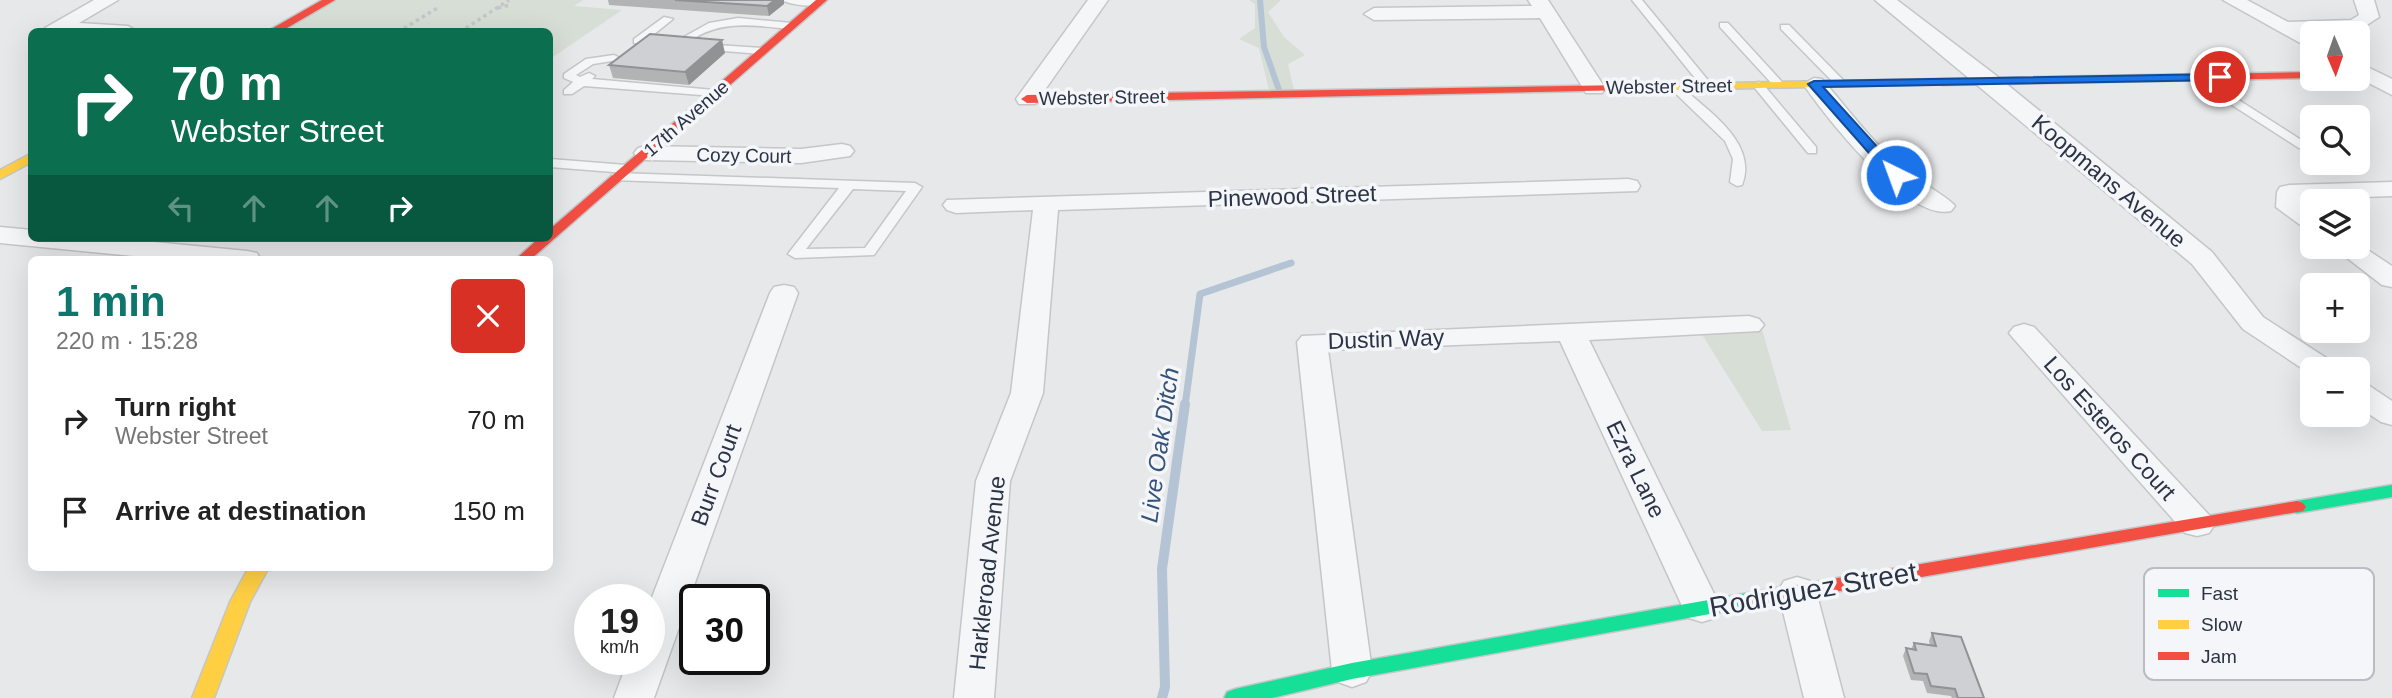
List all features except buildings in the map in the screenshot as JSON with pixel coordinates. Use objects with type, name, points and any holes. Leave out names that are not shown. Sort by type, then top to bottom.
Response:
[{"type":"street","points":[[55,28],[108,0]]},
{"type":"street","points":[[278,28],[330,0]]},
{"type":"street","points":[[1027,99],[1098,0]]},
{"type":"street","name":"Koopmans Avenue","points":[[1885,0],[1990,82],[2203,258],[2253,323],[2305,357]]},
{"type":"street","points":[[2233,0],[2300,36]]},
{"type":"street","points":[[2285,28],[2356,26],[2369,17],[2364,0]]},
{"type":"street","name":"17th Avenue","points":[[553,233],[821,1]]},
{"type":"street","points":[[1374,14],[1541,6],[1594,88]]},
{"type":"street","name":"Webster Street","points":[[1027,99],[2300,75]]},
{"type":"street","points":[[2370,77],[2392,88]]},
{"type":"street","points":[[1814,84],[1896,175],[1921,198],[1942,206]]},
{"type":"street","name":"Cozy Court","points":[[646,153],[801,156],[842,151]]},
{"type":"street","points":[[0,175],[28,160]]},
{"type":"street","name":"Pinewood Street","points":[[956,205],[1628,186]]},
{"type":"street","points":[[2370,190],[2392,189]]},
{"type":"street","points":[[2300,192],[2289,192],[2289,206],[2300,214]]},
{"type":"street","name":"Harkleroad Avenue","points":[[974,698],[993,481],[1027,393],[1046,203]]},
{"type":"street","points":[[0,235],[28,238]]},
{"type":"street","points":[[72,242],[216,256]]},
{"type":"street","name":"17th Avenue","points":[[526,256],[542,242]]},
{"type":"street","points":[[2363,259],[2392,279]]},
{"type":"street","name":"Burr Court","points":[[665,615],[784,293]]},
{"type":"street","name":"Dustin Way","points":[[1352,671],[1312,342],[1749,325]]},
{"type":"street","name":"Ezra Lane","points":[[1570,331],[1702,608]]},
{"type":"street","name":"Los Esteros Court","points":[[2024,333],[2197,524]]},
{"type":"street","points":[[2370,401],[2392,415]]},
{"type":"street","name":"Rodriguez Street","points":[[1235,698],[1352,671],[1797,591],[2392,491]]},
{"type":"street","points":[[203,698],[240,602],[258,571]]},
{"type":"street","points":[[1797,591],[1824,698]]},
{"type":"street","name":"Burr Court","points":[[634,698],[643,675]]},
{"type":"lane","points":[[787,0],[821,1]]},
{"type":"lane","points":[[1637,0],[1707,86]]},
{"type":"lane","points":[[568,92],[668,19]]},
{"type":"lane","points":[[689,37],[704,26],[727,21],[792,26]]},
{"type":"lane","points":[[1724,25],[1779,85]]},
{"type":"lane","points":[[1785,27],[1841,84]]},
{"type":"lane","points":[[714,93],[591,75],[569,76],[590,61],[626,50],[762,51]]},
{"type":"lane","points":[[2197,78],[2300,143]]},
{"type":"lane","points":[[1758,85],[1812,149]]},
{"type":"lane","points":[[1674,86],[1731,140],[1739,159],[1737,182]]},
{"type":"lane","points":[[553,163],[622,173],[915,187],[869,252],[795,254],[849,185]]},
{"type":"path","points":[[466,28],[509,2]]},
{"type":"path","points":[[406,28],[439,7]]},
{"type":"shaded area","points":[[325,0],[583,0],[574,6],[622,10],[553,57],[553,28],[273,28]]},
{"type":"shaded area","points":[[1249,0],[1281,0],[1268,12],[1284,37],[1305,55],[1288,64],[1294,90],[1269,90],[1259,48],[1239,39],[1255,28],[1255,4]]},
{"type":"shaded area","points":[[1761,326],[1791,430],[1762,431],[1698,328]]},
{"type":"waterway","points":[[1260,0],[1264,47],[1279,90]]},
{"type":"waterway","name":"Live Oak Ditch","points":[[1185,406],[1200,294],[1291,263]]},
{"type":"waterway","name":"Live Oak Ditch","points":[[1162,698],[1165,687],[1162,569],[1185,404]]},
{"type":"traffic: fast","points":[[2297,507],[2392,491]]},
{"type":"traffic: fast","points":[[1235,698],[1352,671],[1754,599]]},
{"type":"traffic: slow","points":[[1624,88],[1942,82]]},
{"type":"traffic: slow","points":[[0,175],[28,159]]},
{"type":"traffic: slow","points":[[203,698],[240,602],[257,571]]},
{"type":"traffic: jam","points":[[278,28],[330,0]]},
{"type":"traffic: jam","points":[[553,233],[822,0]]},
{"type":"traffic: jam","points":[[1942,82],[2300,75]]},
{"type":"traffic: jam","points":[[1027,99],[1624,88]]},
{"type":"traffic: jam","points":[[526,256],[542,242]]},
{"type":"traffic: jam","points":[[1754,599],[2297,507]]},
{"type":"route","points":[[1896,175],[1814,84],[2220,77]]}]
